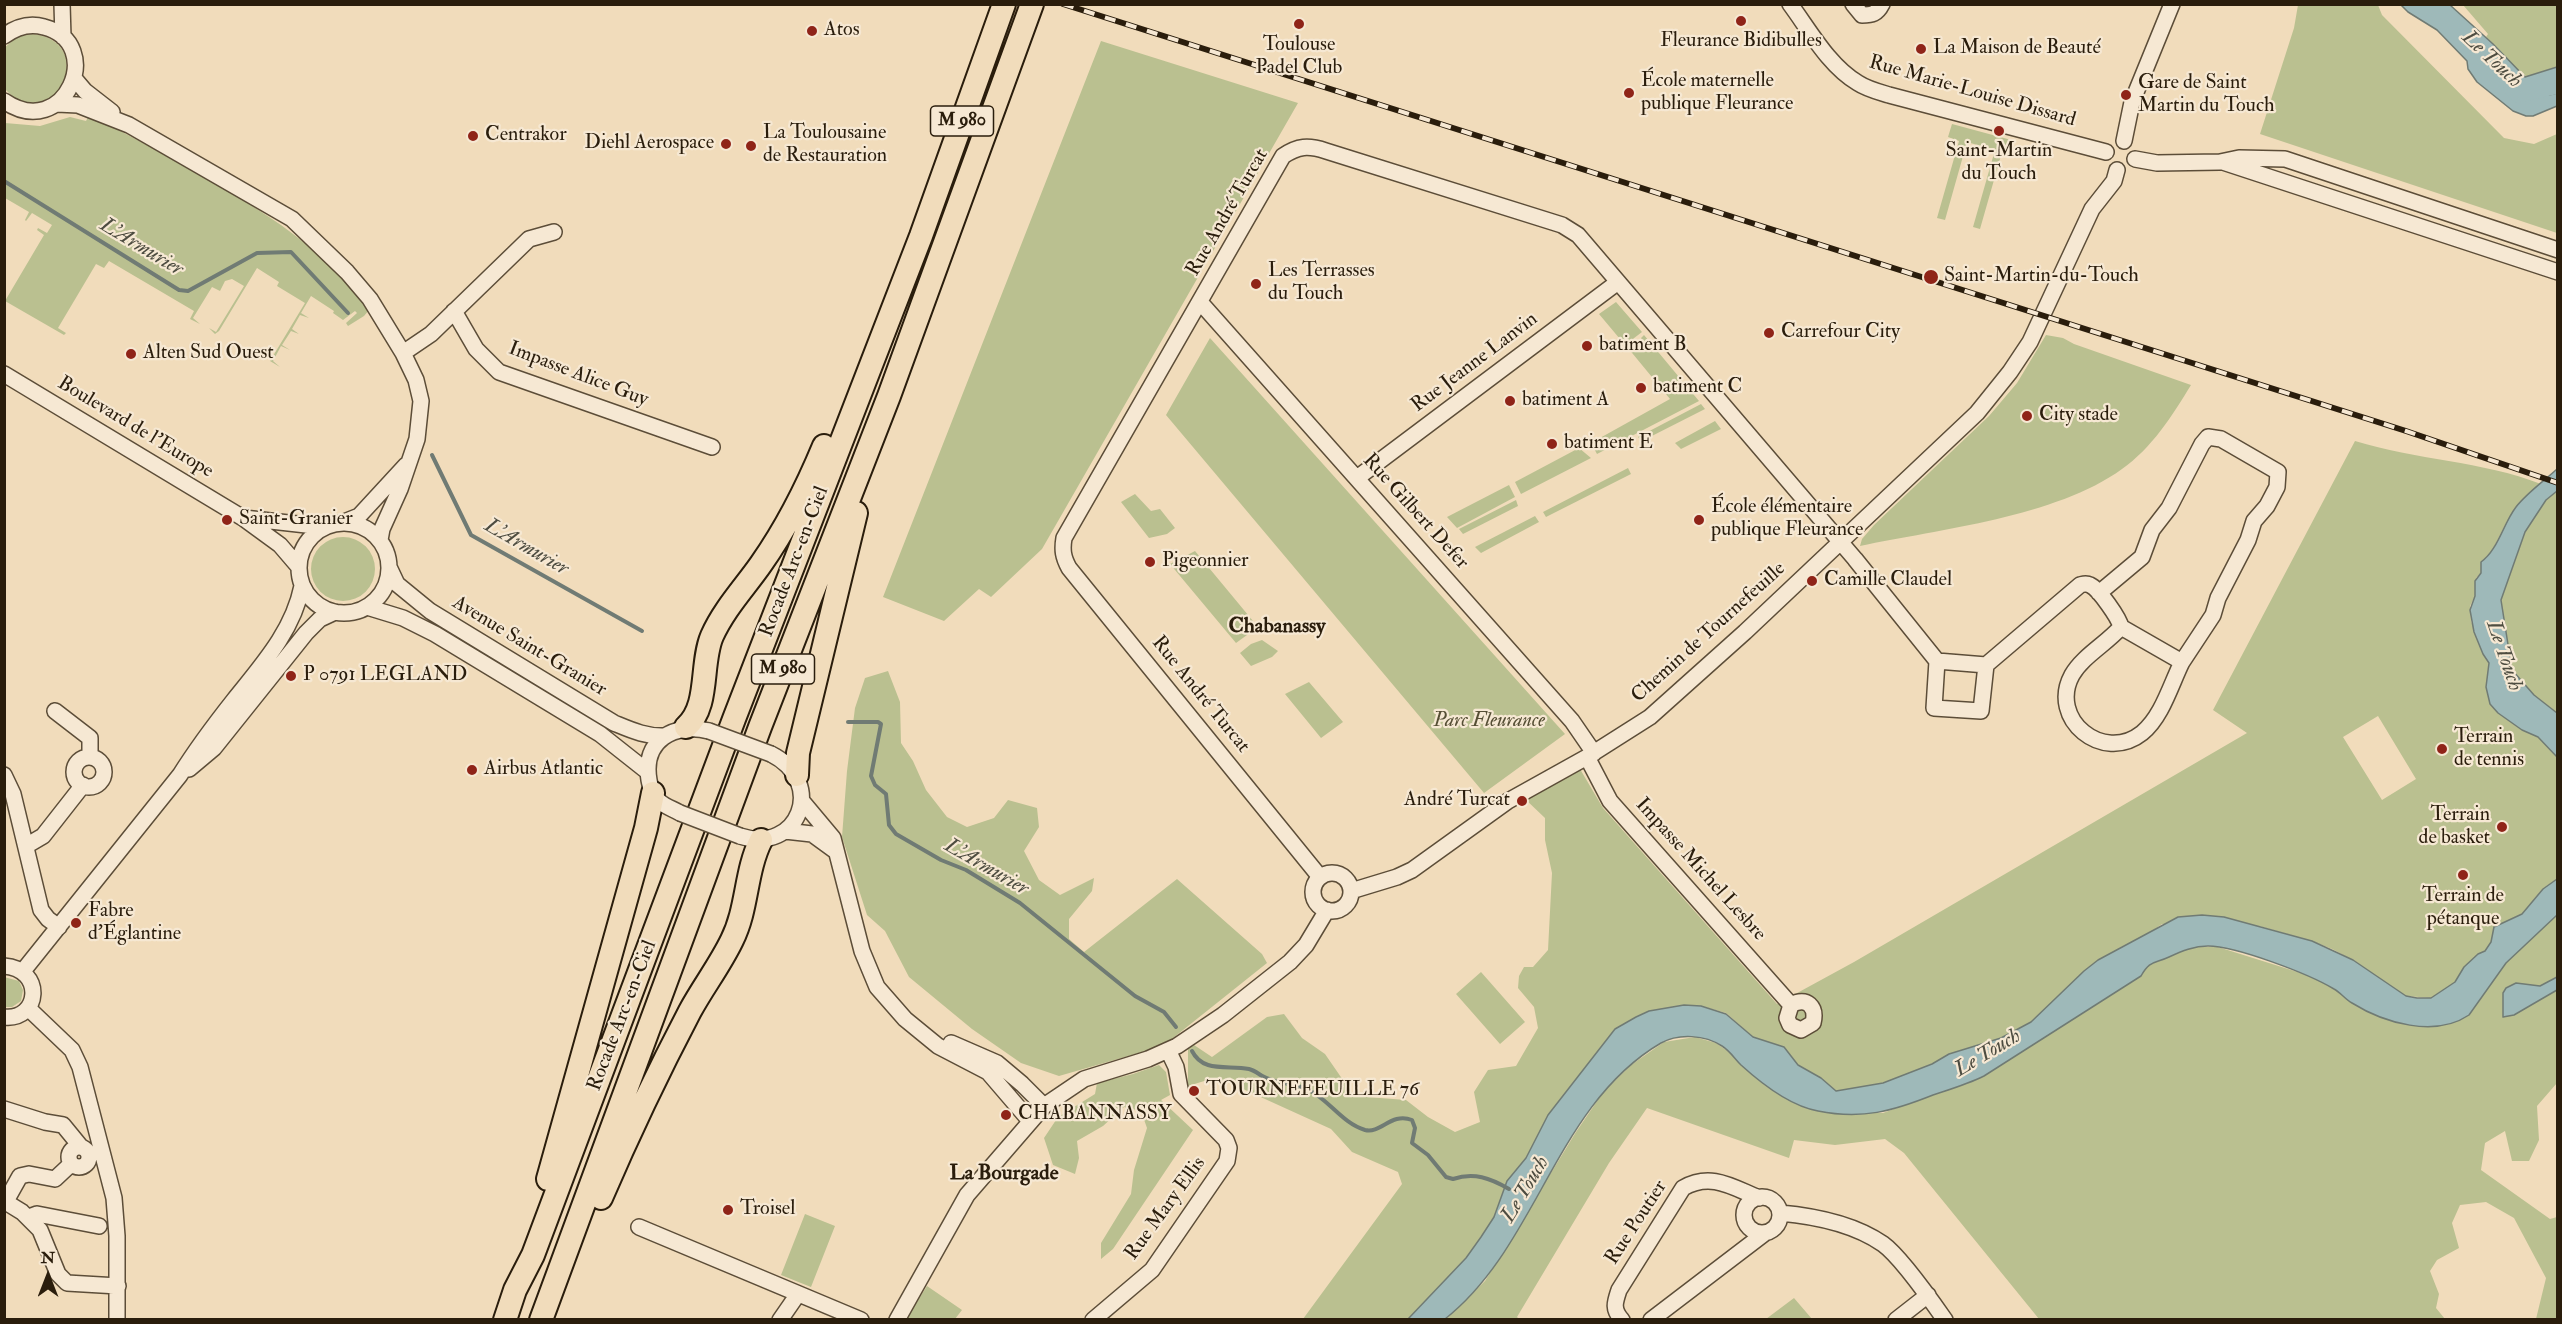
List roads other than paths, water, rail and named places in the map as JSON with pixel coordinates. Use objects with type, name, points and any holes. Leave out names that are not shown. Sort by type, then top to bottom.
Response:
[{"type":"highway","name":"Rocade Arc-en-Ciel","points":[[543,1314],[760,727],[889,396],[1032,4]]},
{"type":"highway","name":"Rocade Arc-en-Ciel","points":[[505,1320],[515,1290],[533,1255],[734,719],[927,217],[1000,14]]},
{"type":"highway","points":[[686,728],[697,714],[704,664],[712,636],[727,610],[778,538],[809,482],[914,225],[927,217]]},
{"type":"highway","points":[[797,775],[798,753],[862,489],[890,410],[889,396]]},
{"type":"highway","points":[[515,1290],[520,1263],[545,1188],[643,839],[650,782]]},
{"type":"highway","points":[[543,1314],[554,1306],[622,1150],[689,1013],[731,942],[746,901],[751,861],[750,838]]},
{"type":"street","points":[[38,26],[61,4]]},
{"type":"street","points":[[7,106],[30,111],[49,108],[57,104],[69,91],[74,78],[75,59],[63,37],[61,4]]},
{"type":"street","name":"Rue Marie-Louise Dissard","points":[[1790,4],[1831,60],[1845,75],[1860,85],[1889,95],[2106,152]]},
{"type":"street","points":[[1853,4],[1862,15],[1871,15],[1878,11],[1882,4]]},
{"type":"street","points":[[2124,141],[2132,102],[2172,4]]},
{"type":"street","points":[[4,36],[21,27],[38,26],[50,29],[63,37]]},
{"type":"street","points":[[74,78],[85,91],[129,125],[292,219],[347,272],[370,298],[403,353],[416,380],[421,401],[419,431],[400,489],[382,529],[380,540]]},
{"type":"street","points":[[57,104],[78,105],[129,125]]},
{"type":"street","points":[[2124,141],[2133,148],[2135,159],[2128,168],[2117,170],[2108,163],[2106,152],[2112,142],[2124,141]]},
{"type":"street","name":"Rue André Turcat","points":[[1320,877],[1069,568],[1063,557],[1064,538],[1283,156],[1297,147],[1311,146],[1562,225],[1578,235],[1840,542],[1937,661]]},
{"type":"street","points":[[2135,159],[2157,163],[2220,162],[2239,158],[2285,159],[2558,250]]},
{"type":"street","points":[[2220,162],[2558,272]]},
{"type":"street","name":"Chemin de Tournefeuille","points":[[1350,891],[1397,877],[1412,870],[1528,788],[1590,755],[1650,717],[1840,542],[1977,412],[2010,372],[2030,342],[2092,209],[2114,181],[2117,170]]},
{"type":"street","points":[[2385,215],[2392,195]]},
{"type":"street","points":[[403,353],[431,334],[529,239],[554,232]]},
{"type":"street","name":"Rue Jeanne Lanvin","points":[[1357,478],[1618,282]]},
{"type":"street","name":"Rue Gilbert Defer","points":[[1200,302],[1572,721],[1590,755]]},
{"type":"street","name":"Impasse Alice Guy","points":[[454,311],[476,349],[499,372],[712,447]]},
{"type":"street","name":"Boulevard de l'Europe","points":[[4,374],[243,518],[280,545],[298,566]]},
{"type":"street","points":[[2099,593],[2142,557],[2152,530],[2169,508],[2202,444],[2208,437],[2221,439],[2273,467],[2278,472],[2277,488],[2254,521],[2248,540],[2218,598],[2213,615],[2182,662],[2158,712],[2144,731],[2126,741],[2114,744],[2090,738],[2081,731],[2067,709],[2067,687],[2077,667],[2107,643],[2121,627]]},
{"type":"street","points":[[23,971],[180,775],[201,742],[274,650],[298,603],[302,586],[298,566],[303,547],[309,538],[324,526],[344,522],[358,516],[408,462]]},
{"type":"street","name":"Boulevard de l'Europe","points":[[243,518],[324,526]]},
{"type":"street","points":[[302,586],[315,603],[335,612],[351,613],[367,607],[384,590],[389,567],[387,553],[380,540],[364,527],[344,522]]},
{"type":"street","name":"Avenue Saint-Granier","points":[[389,567],[402,589],[453,627],[614,723],[640,734],[665,736]]},
{"type":"street","points":[[1986,665],[1937,661],[1934,708],[1981,711],[1986,665],[2080,585],[2090,585],[2099,593],[2121,627],[2182,662]]},
{"type":"street","name":"Avenue Saint-Granier","points":[[367,607],[404,618],[435,634],[600,734],[650,782]]},
{"type":"street","points":[[180,775],[214,748],[306,633],[320,619],[335,612]]},
{"type":"street","points":[[55,711],[90,738],[90,757]]},
{"type":"street","points":[[785,831],[797,816],[802,801],[800,782],[790,766],[771,754],[709,731],[686,728],[665,736],[650,755],[650,782],[658,801],[680,813],[750,838],[785,831],[812,834],[837,853]]},
{"type":"street","name":"Impasse Michel Lesbre","points":[[1590,755],[1610,801],[1791,1005]]},
{"type":"street","points":[[90,757],[102,765],[103,775],[93,786],[83,785],[75,778],[74,768],[80,760],[90,757]]},
{"type":"street","points":[[4,775],[13,794],[41,910],[59,927]]},
{"type":"street","points":[[26,846],[43,836],[83,785]]},
{"type":"street","points":[[802,801],[833,838],[862,951],[877,987],[905,1019],[950,1053],[988,1072],[1030,1122]]},
{"type":"street","points":[[1330,873],[1342,876],[1349,885],[1350,891],[1350,896],[1344,906],[1327,910],[1317,904],[1313,893],[1320,877],[1330,873]]},
{"type":"street","points":[[897,1320],[967,1195],[1044,1106],[1084,1079],[1148,1059],[1168,1050],[1223,1015],[1290,962],[1306,945],[1327,910]]},
{"type":"street","points":[[4,966],[23,971],[29,977],[34,993],[28,1008],[20,1015],[4,1017]]},
{"type":"street","points":[[869,968],[900,1004],[926,1025],[961,1048],[997,1063],[1044,1106]]},
{"type":"street","points":[[28,1008],[72,1050],[80,1067],[114,1198],[117,1236],[117,1320]]},
{"type":"street","name":"Rue Mary Ellis","points":[[1093,1320],[1152,1269],[1227,1161],[1229,1148],[1226,1140],[1182,1094],[1176,1067],[1168,1050]]},
{"type":"street","points":[[4,1109],[45,1122],[63,1125],[81,1147],[88,1151],[89,1163],[82,1168],[71,1164],[55,1179],[29,1174],[20,1176],[5,1201],[29,1217],[44,1237],[55,1269],[62,1279],[73,1284],[118,1286]]},
{"type":"street","name":"Rue Poutier","points":[[1622,1320],[1616,1314],[1614,1305],[1619,1290],[1683,1188],[1695,1181],[1706,1179],[1759,1198],[1768,1198],[1776,1204],[1780,1213]]},
{"type":"street","points":[[1759,1198],[1750,1202],[1745,1209],[1744,1218],[1748,1227],[1756,1232],[1765,1233]]},
{"type":"street","points":[[1651,1320],[1765,1233],[1773,1230],[1779,1222],[1780,1213],[1810,1215],[1866,1234],[1884,1245],[1928,1295],[1945,1320]]},
{"type":"street","points":[[29,1217],[37,1214],[99,1226]]},
{"type":"street","points":[[639,1227],[861,1320]]},
{"type":"street","points":[[780,1320],[798,1294]]},
{"type":"street","points":[[1896,1320],[1928,1295]]},
{"type":"water","points":[[2401,5],[2450,5],[2525,77],[2557,67],[2557,75],[2550,76],[2539,86],[2540,90],[2549,95],[2557,93],[2557,106],[2533,116],[2513,111],[2477,82],[2468,69],[2467,61],[2437,30]]},
{"type":"water","points":[[2557,469],[2557,491],[2546,500],[2525,532],[2501,600],[2512,670],[2534,695],[2557,713],[2557,757],[2538,737],[2522,730],[2498,713],[2490,704],[2486,687],[2489,663],[2474,632],[2470,610],[2475,596],[2475,581],[2481,573],[2481,562],[2492,551],[2516,507]]},
{"type":"water","points":[[2557,879],[2557,915],[2506,963],[2469,1015],[2441,1026],[2410,1025],[2379,1017],[2352,1003],[2323,983],[2291,969],[2236,951],[2208,946],[2188,949],[2153,963],[2141,976],[1984,1076],[1904,1106],[1877,1112],[1834,1114],[1797,1105],[1768,1087],[1715,1042],[1692,1037],[1668,1040],[1625,1070],[1596,1102],[1571,1138],[1503,1254],[1477,1289],[1445,1319],[1408,1319],[1466,1258],[1481,1237],[1494,1217],[1507,1181],[1526,1158],[1548,1115],[1615,1029],[1649,1011],[1684,1005],[1701,1006],[1726,1014],[1753,1037],[1784,1047],[1798,1065],[1821,1078],[1836,1091],[1883,1083],[1932,1064],[1949,1054],[2001,1038],[2031,1022],[2098,960],[2178,917],[2202,915],[2224,917],[2312,941],[2353,960],[2406,996],[2431,998],[2455,982],[2464,967],[2478,954],[2485,951],[2491,942],[2494,927],[2522,914],[2543,889]]},
{"type":"water","points":[[2557,977],[2557,990],[2514,1015],[2503,1017],[2503,993],[2506,988],[2516,983],[2540,986]]},
{"type":"waterway","name":"Le Touch","points":[[2514,87],[2519,92],[2558,83]]},
{"type":"waterway","name":"L'Armurier","points":[[4,181],[179,290],[188,291],[257,253],[291,252],[348,313]]},
{"type":"waterway","name":"L'Armurier","points":[[432,455],[471,535],[642,631]]},
{"type":"waterway","name":"L'Armurier","points":[[848,722],[878,722],[881,724],[871,776],[875,785],[886,794],[889,825],[896,834],[941,860],[966,870],[1020,903],[1135,996],[1164,1012],[1176,1027]]},
{"type":"waterway","name":"L'Armurier","points":[[1192,1051],[1202,1063],[1216,1067],[1249,1069],[1266,1078],[1309,1090],[1323,1099],[1342,1117],[1365,1130],[1376,1129],[1398,1119],[1412,1120],[1415,1128],[1412,1143],[1428,1155],[1446,1177],[1453,1179],[1468,1176],[1482,1177],[1509,1189]]},
{"type":"railway","points":[[1063,4],[2406,431],[2558,483]]},
{"type":"place","name":"Fleurance Bidibulles","points":[[1741,21]]},
{"type":"place","name":"Toulouse Padel Club","points":[[1299,24]]},
{"type":"place","name":"Atos","points":[[812,31]]},
{"type":"place","name":"La Maison de Beauté","points":[[1921,49]]},
{"type":"place","name":"École maternelle publique Fleurance","points":[[1629,93]]},
{"type":"place","name":"Gare de Saint Martin du Touch","points":[[2126,95]]},
{"type":"place","name":"Saint-Martin du Touch","points":[[1999,131]]},
{"type":"place","name":"Centrakor","points":[[473,136]]},
{"type":"place","name":"Diehl Aerospace","points":[[726,144]]},
{"type":"place","name":"La Toulousaine de Restauration","points":[[751,146]]},
{"type":"place","name":"Saint-Martin-du-Touch","points":[[1931,277]]},
{"type":"place","name":"Les Terrasses du Touch","points":[[1256,284]]},
{"type":"place","name":"Carrefour City","points":[[1769,333]]},
{"type":"place","name":"batiment B","points":[[1587,346]]},
{"type":"place","name":"Alten Sud Ouest","points":[[131,354]]},
{"type":"place","name":"batiment C","points":[[1641,388]]},
{"type":"place","name":"batiment A","points":[[1510,401]]},
{"type":"place","name":"City stade","points":[[2027,416]]},
{"type":"place","name":"batiment E","points":[[1552,444]]},
{"type":"place","name":"Saint-Granier","points":[[227,520]]},
{"type":"place","name":"École élémentaire publique Fleurance","points":[[1699,520]]},
{"type":"place","name":"Pigeonnier","points":[[1150,562]]},
{"type":"place","name":"Camille Claudel","points":[[1812,581]]},
{"type":"place","name":"P 0791 LEGLAND","points":[[291,676]]},
{"type":"place","name":"Terrain de tennis","points":[[2442,749]]},
{"type":"place","name":"Airbus Atlantic","points":[[472,770]]},
{"type":"place","name":"André Turcat","points":[[1522,801]]},
{"type":"place","name":"Terrain de basket","points":[[2502,827]]},
{"type":"place","name":"Terrain de pétanque","points":[[2463,875]]},
{"type":"place","name":"Fabre d'Églantine","points":[[76,923]]},
{"type":"place","name":"TOURNEFEUILLE 76","points":[[1194,1091]]},
{"type":"place","name":"CHABANNASSY","points":[[1006,1115]]},
{"type":"place","name":"Troisel","points":[[728,1210]]},
{"type":"district","name":"Chabanassy","points":[[1277,627]]},
{"type":"district","name":"La Bourgade","points":[[1004,1174]]},
{"type":"park label","name":"Parc Fleurance","points":[[1489,722]]}]
